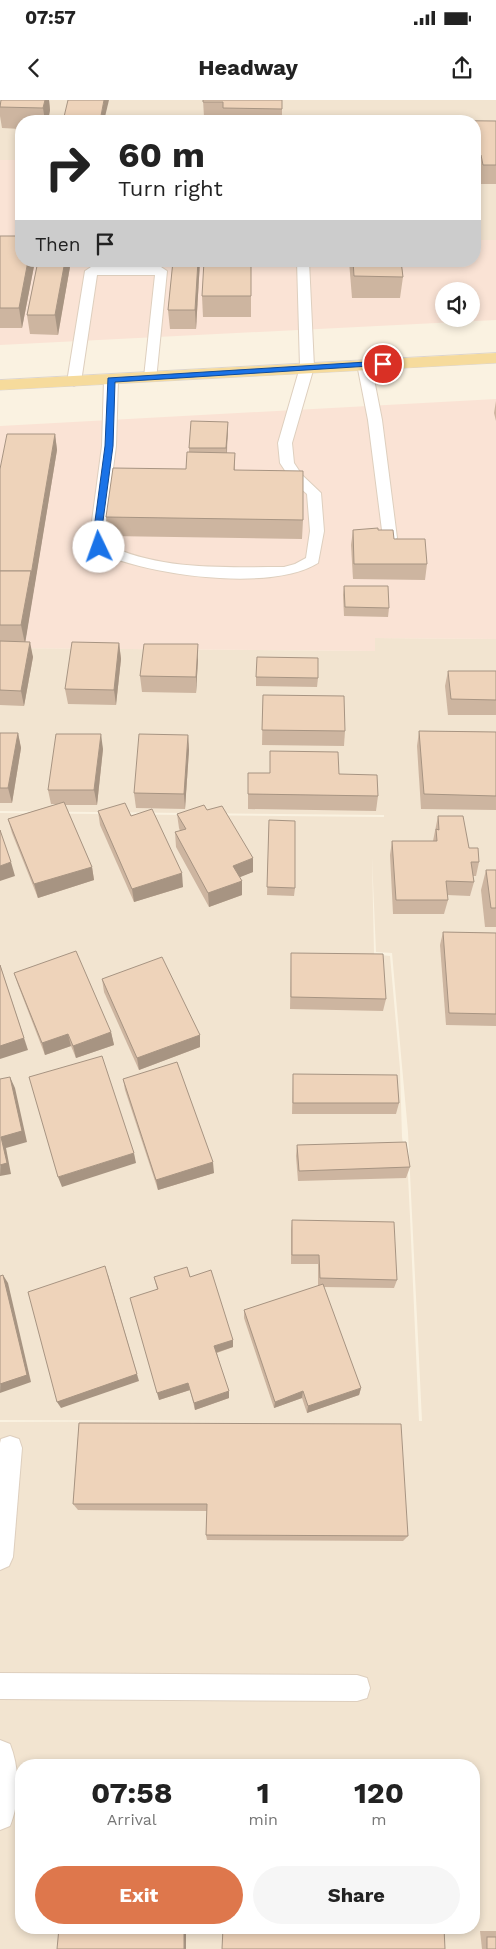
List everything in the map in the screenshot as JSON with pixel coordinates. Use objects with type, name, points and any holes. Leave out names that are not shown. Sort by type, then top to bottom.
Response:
[{"type":"main road","points":[[0,385],[496,358]]},
{"type":"lane","points":[[111,380],[109,446],[97,536],[99,547],[110,554],[145,564],[205,570],[284,572],[300,568],[314,560],[316,549],[314,494],[297,478],[287,463],[285,443],[294,404],[307,367],[303,267]]},
{"type":"lane","points":[[74,382],[91,271],[161,271],[151,377]]},
{"type":"lane","points":[[364,364],[375,420],[390,538]]},
{"type":"lane","points":[[0,1557],[10,1448]]},
{"type":"lane","points":[[0,1686],[357,1688]]},
{"type":"lane","points":[[0,1754],[4,1775],[0,1816]]},
{"type":"shaded area","points":[[0,100],[496,100],[496,240],[481,240],[481,115],[15,115],[15,160],[0,160]]},
{"type":"shaded area","points":[[0,160],[15,160],[15,267],[481,267],[481,240],[496,240],[496,320],[480,321],[480,282],[435,282],[435,323],[0,345]]},
{"type":"shaded area","points":[[496,399],[496,639],[375,638],[375,651],[0,648],[0,426]]},
{"type":"shaded area","points":[[374,638],[496,639],[496,1949],[0,1949],[0,1422],[240,1421],[0,1420],[0,813],[384,817],[384,815],[0,811],[0,648],[375,651]],"holes":[[[372,858],[376,952],[392,953],[408,1132],[422,1421],[419,1421],[408,1176],[402,1137],[400,1069],[390,956],[374,954]]]},
{"type":"building","points":[[1,100],[45,100],[43,108],[0,107]]},
{"type":"building","points":[[68,100],[104,100],[101,115],[64,115]]},
{"type":"building","points":[[203,100],[282,100],[282,109],[223,108],[223,102],[203,102]]},
{"type":"building","points":[[481,121],[496,121],[496,165],[483,165],[481,155]]},
{"type":"building","points":[[0,236],[15,236],[15,267],[27,267],[19,308],[0,308]]},
{"type":"building","points":[[37,267],[64,267],[55,315],[27,315]]},
{"type":"building","points":[[172,267],[198,267],[195,310],[168,310]]},
{"type":"building","points":[[204,267],[251,267],[251,296],[202,296]]},
{"type":"building","points":[[353,267],[402,267],[403,277],[354,276]]},
{"type":"building","points":[[191,421],[228,422],[226,448],[189,448]]},
{"type":"building","points":[[7,434],[55,434],[31,575],[31,571],[0,571],[0,469]]},
{"type":"building","points":[[187,452],[235,453],[234,470],[303,471],[303,520],[106,517],[113,468],[186,469]]},
{"type":"building","points":[[378,528],[378,530],[393,530],[394,539],[425,539],[427,564],[354,564],[353,530]]},
{"type":"building","points":[[0,571],[31,571],[21,625],[0,625]]},
{"type":"building","points":[[344,586],[388,586],[389,608],[345,607]]},
{"type":"building","points":[[0,641],[30,642],[21,691],[0,690]]},
{"type":"building","points":[[72,642],[119,643],[114,690],[65,689]]},
{"type":"building","points":[[144,644],[198,644],[196,677],[140,676]]},
{"type":"building","points":[[257,657],[318,658],[318,678],[256,677]]},
{"type":"building","points":[[448,671],[496,671],[496,700],[451,699]]},
{"type":"building","points":[[263,695],[344,696],[345,731],[262,730]]},
{"type":"building","points":[[419,731],[496,732],[496,796],[424,794]]},
{"type":"building","points":[[0,733],[18,733],[8,788],[0,788]]},
{"type":"building","points":[[56,734],[101,734],[94,790],[48,790]]},
{"type":"building","points":[[139,734],[188,735],[184,794],[134,793]]},
{"type":"building","points":[[270,751],[338,752],[339,774],[377,775],[378,796],[248,794],[248,773],[270,773]]},
{"type":"building","points":[[64,802],[92,867],[34,884],[8,819]]},
{"type":"building","points":[[125,803],[131,816],[152,809],[182,873],[132,889],[98,811]]},
{"type":"building","points":[[204,805],[207,810],[222,806],[253,858],[233,866],[242,881],[208,893],[175,832],[186,829],[177,814]]},
{"type":"building","points":[[438,816],[463,816],[469,848],[478,848],[479,862],[471,862],[474,882],[446,881],[448,900],[396,900],[392,841],[437,841],[436,829],[439,830]]},
{"type":"building","points":[[269,820],[295,821],[295,888],[267,887]]},
{"type":"building","points":[[0,830],[11,862],[0,866]]},
{"type":"building","points":[[486,870],[496,870],[496,908],[491,908]]},
{"type":"building","points":[[443,932],[496,933],[496,1014],[449,1013]]},
{"type":"building","points":[[76,951],[111,1032],[73,1046],[68,1034],[42,1043],[14,973]]},
{"type":"building","points":[[291,953],[383,954],[386,999],[291,997]]},
{"type":"building","points":[[162,957],[200,1035],[137,1058],[102,979]]},
{"type":"building","points":[[0,965],[24,1038],[0,1046]]},
{"type":"building","points":[[102,1056],[134,1153],[58,1177],[29,1077]]},
{"type":"building","points":[[177,1062],[213,1162],[156,1180],[123,1079]]},
{"type":"building","points":[[293,1074],[397,1075],[399,1103],[293,1103]]},
{"type":"building","points":[[10,1077],[22,1131],[1,1137],[7,1163],[0,1165],[0,1079]]},
{"type":"building","points":[[406,1142],[410,1167],[299,1171],[297,1145]]},
{"type":"building","points":[[292,1220],[394,1222],[397,1280],[320,1278],[319,1255],[292,1255]]},
{"type":"building","points":[[105,1266],[137,1374],[57,1402],[28,1292]]},
{"type":"building","points":[[187,1267],[190,1277],[211,1270],[233,1340],[214,1346],[229,1391],[194,1403],[188,1383],[157,1393],[130,1298],[158,1289],[154,1277]]},
{"type":"building","points":[[3,1275],[27,1375],[0,1384],[0,1276]]},
{"type":"building","points":[[323,1284],[361,1388],[308,1406],[303,1391],[275,1402],[244,1310]]},
{"type":"building","points":[[79,1423],[401,1424],[408,1536],[206,1535],[207,1504],[73,1504]]},
{"type":"building","points":[[58,1934],[184,1934],[184,1949],[57,1949]]},
{"type":"building","points":[[223,1934],[444,1934],[445,1949],[222,1949]]},
{"type":"building","points":[[487,1937],[496,1937],[496,1949],[487,1949]]},
{"type":"route","points":[[99,547],[97,536],[101,492],[109,446],[111,380],[383,364]]}]
